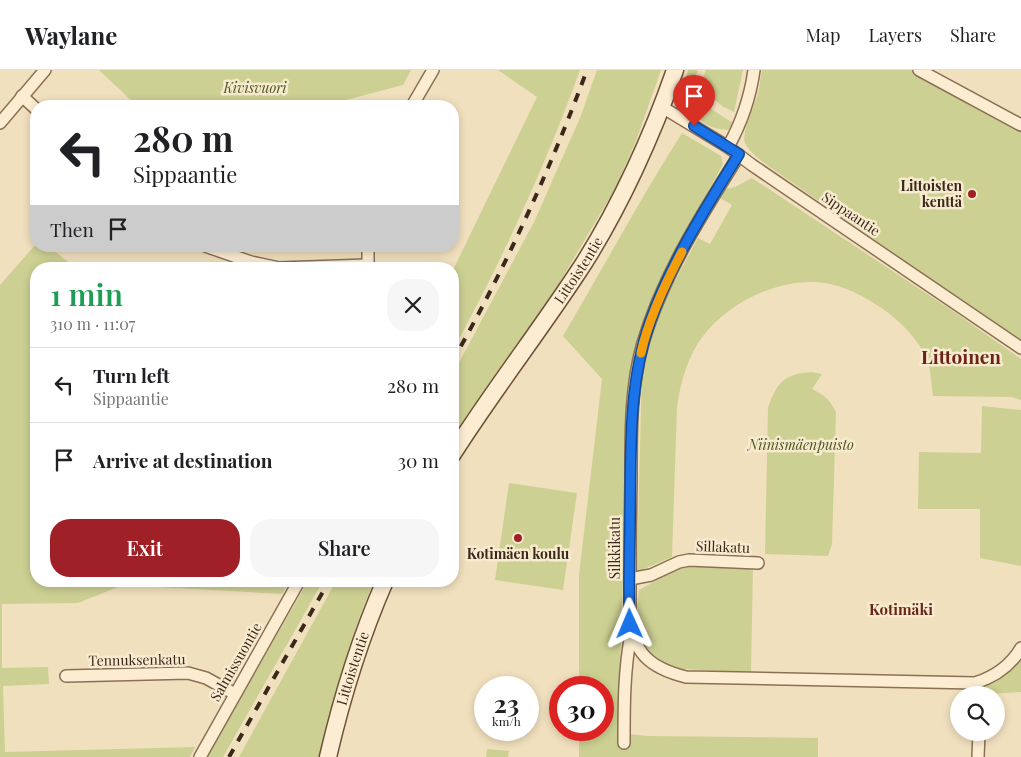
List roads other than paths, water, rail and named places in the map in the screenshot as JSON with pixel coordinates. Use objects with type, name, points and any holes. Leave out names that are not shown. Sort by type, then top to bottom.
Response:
[{"type":"street","points":[[0,122],[44,70]]},
{"type":"street","points":[[416,100],[433,70]]},
{"type":"street","name":"Littoistentie","points":[[459,443],[585,261],[624,190],[662,107],[674,70]]},
{"type":"street","points":[[728,148],[741,122],[752,86],[754,70]]},
{"type":"street","points":[[919,70],[1021,125]]},
{"type":"street","points":[[22,96],[30,103]]},
{"type":"street","name":"Sippaantie","points":[[662,107],[739,154],[1021,348]]},
{"type":"street","name":"Silkkikatu","points":[[739,154],[698,223],[658,301],[643,344],[636,377],[632,421],[630,614],[631,633],[638,650],[650,662],[667,672],[686,677],[975,683],[993,676],[1010,662],[1021,648]]},
{"type":"street","points":[[222,252],[251,262]]},
{"type":"street","name":"Sillakatu","points":[[630,579],[651,575],[674,564],[689,560],[758,563]]},
{"type":"street","name":"Salmissuontie","points":[[200,757],[296,587]]},
{"type":"street","name":"Littoistentie","points":[[328,757],[337,717],[360,643],[383,587]]},
{"type":"street","points":[[624,743],[624,689],[631,633]]},
{"type":"street","name":"Tennuksenkatu","points":[[66,676],[188,673],[206,678],[235,694]]},
{"type":"street","points":[[978,757],[979,741]]},
{"type":"railway","points":[[459,350],[526,219],[558,145],[587,70]]},
{"type":"railway","points":[[229,757],[326,587]]},
{"type":"place","name":"Littoisten kenttä","points":[[972,194]]},
{"type":"place","name":"Kotimäen koulu","points":[[518,538]]},
{"type":"district","name":"Littoinen","points":[[961,357]]},
{"type":"district","name":"Kotimäki","points":[[901,610]]},
{"type":"park label","name":"Kivisvuori","points":[[255,88]]},
{"type":"park label","name":"Niinismäenpuisto","points":[[801,445]]}]
